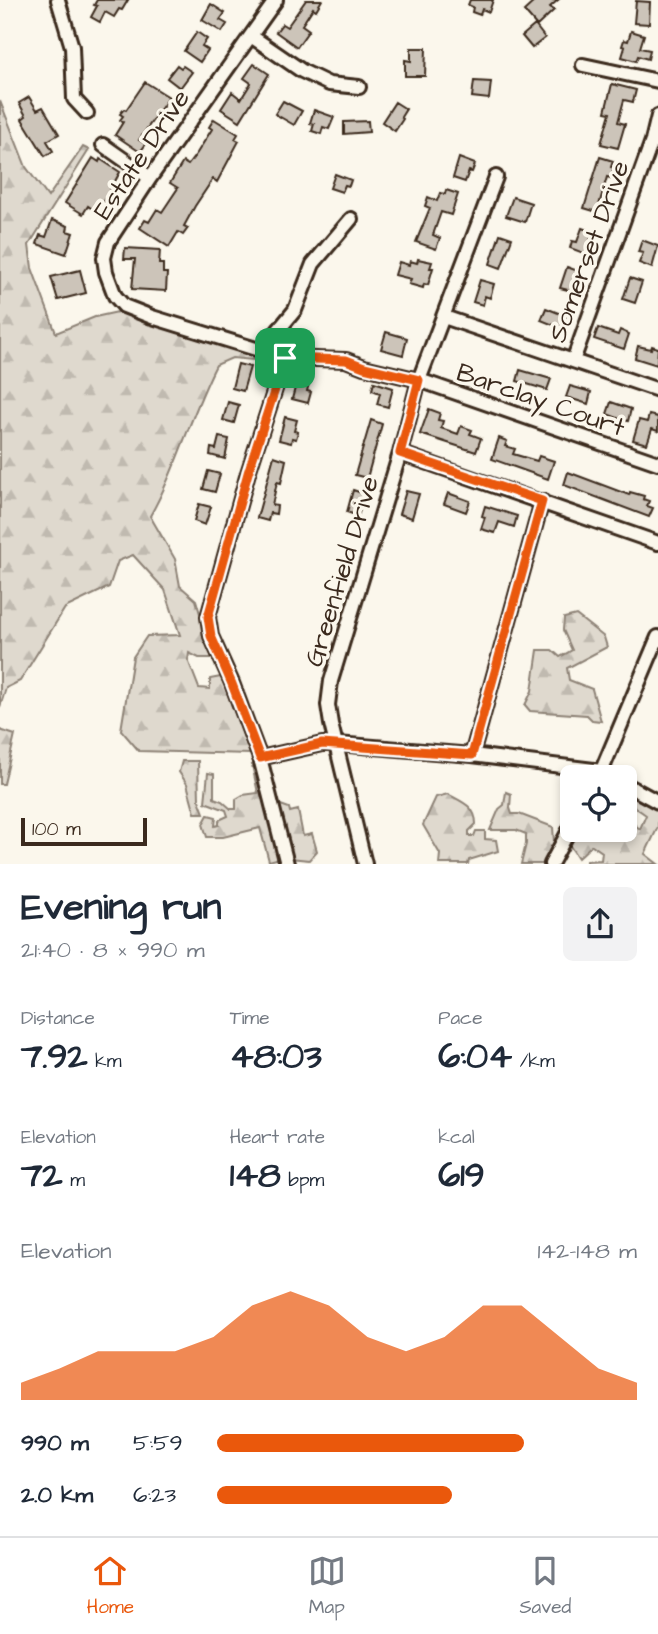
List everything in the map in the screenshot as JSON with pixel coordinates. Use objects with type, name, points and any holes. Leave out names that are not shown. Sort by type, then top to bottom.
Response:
[{"type":"street","points":[[58,0],[72,47],[74,99],[87,113]]},
{"type":"street","name":"Estate Drive","points":[[276,0],[150,178],[108,242],[104,258],[106,272],[116,296],[124,306],[144,315],[263,349],[285,358]]},
{"type":"street","points":[[251,36],[302,71],[328,85],[359,88]]},
{"type":"street","points":[[583,65],[658,81]]},
{"type":"street","name":"Somerset Drive","points":[[573,361],[652,141],[658,116]]},
{"type":"street","points":[[103,145],[150,178]]},
{"type":"street","name":"Greenfield Drive","points":[[365,864],[328,705],[331,681],[400,453],[419,380],[496,177]]},
{"type":"street","points":[[263,349],[295,310],[313,264],[351,219]]},
{"type":"street","points":[[444,317],[658,390]]},
{"type":"street","points":[[285,358],[248,473],[208,617],[211,636],[260,758],[287,864]]},
{"type":"street","name":"Barclay Court","points":[[285,358],[346,360],[419,380],[658,463]]},
{"type":"street","points":[[400,453],[658,543]]},
{"type":"street","points":[[472,755],[542,501]]},
{"type":"street","points":[[608,765],[658,637]]},
{"type":"street","points":[[260,758],[322,744],[337,744],[472,755],[560,768]]},
{"type":"street","points":[[637,791],[658,803]]},
{"type":"street","points":[[551,864],[563,842]]},
{"type":"green space","points":[[0,101],[26,167],[48,197],[83,147],[89,150],[29,245],[32,268],[56,333],[95,317],[122,311],[175,331],[254,354],[253,360],[232,358],[216,365],[150,516],[175,559],[180,586],[196,600],[213,658],[199,658],[189,653],[188,660],[199,688],[210,689],[210,679],[221,677],[250,754],[139,751],[121,730],[133,657],[147,636],[180,635],[165,590],[133,555],[118,561],[109,587],[65,608],[20,681],[6,688],[0,707]]},
{"type":"green space","points":[[576,615],[604,637],[607,647],[567,668],[569,680],[592,689],[601,721],[592,720],[587,715],[530,711],[525,705],[532,691],[538,650],[552,650],[560,657],[572,650],[563,630],[564,618]]},
{"type":"green space","points":[[0,730],[15,735],[4,784],[0,784]]},
{"type":"green space","points":[[182,761],[198,761],[199,800],[204,813],[195,813],[187,784],[179,772]]},
{"type":"green space","points":[[252,765],[258,765],[280,858],[269,861],[260,828],[223,837],[207,837],[203,824],[208,815],[216,817],[215,826],[219,825],[219,820],[228,816],[226,810],[205,802],[208,773],[214,774],[214,798],[231,809],[236,809],[236,799],[258,793]]},
{"type":"green space","points":[[506,792],[511,794],[512,814],[519,814],[553,827],[554,842],[543,864],[521,864],[526,834],[516,830],[490,830],[499,809],[504,805]]},
{"type":"green space","points":[[448,794],[467,805],[474,813],[476,824],[469,831],[469,836],[474,836],[476,831],[485,831],[485,839],[496,840],[498,851],[469,860],[468,864],[439,864],[440,854],[423,825],[436,797]]},
{"type":"green space","points":[[637,796],[658,809],[658,827],[645,854],[658,864],[586,864],[586,861],[601,860],[602,852],[592,845],[578,858],[570,846],[572,842],[637,842],[637,827],[640,829],[646,815],[637,809]]},
{"type":"green space","points":[[278,804],[289,808],[290,812],[298,810],[303,836],[312,834],[317,851],[309,860],[290,858]]},
{"type":"building","points":[[97,0],[128,0],[114,17],[105,12],[100,22],[91,17]]},
{"type":"building","points":[[306,0],[322,0],[302,25],[309,30],[297,47],[276,32],[282,24],[287,27]]},
{"type":"building","points":[[470,0],[493,0],[489,12],[482,9],[480,15],[472,12],[473,7],[468,5]]},
{"type":"building","points":[[536,0],[558,0],[550,7],[554,10],[537,26],[524,11]]},
{"type":"building","points":[[636,1],[650,2],[649,24],[634,23]]},
{"type":"building","points":[[211,4],[225,13],[220,20],[227,24],[222,32],[202,20]]},
{"type":"building","points":[[535,25],[545,38],[532,48],[522,36]]},
{"type":"building","points":[[631,31],[644,35],[640,48],[650,50],[648,59],[638,56],[636,61],[622,57],[624,40],[628,41]]},
{"type":"building","points":[[197,32],[207,39],[202,46],[208,50],[200,62],[184,51]]},
{"type":"building","points":[[411,48],[426,48],[425,76],[405,76],[405,60],[411,61]]},
{"type":"building","points":[[254,64],[269,74],[240,121],[221,109],[232,92],[241,99],[251,83],[244,78]]},
{"type":"building","points":[[177,65],[192,72],[180,88],[167,78]]},
{"type":"building","points":[[474,81],[491,82],[489,99],[472,97]]},
{"type":"building","points":[[145,82],[169,97],[139,140],[146,144],[140,152],[115,135],[123,122],[120,120],[123,116],[120,114],[126,110]]},
{"type":"building","points":[[612,84],[636,90],[633,102],[624,100],[618,122],[625,124],[618,148],[601,144],[610,113],[605,112]]},
{"type":"building","points":[[29,97],[37,110],[43,107],[59,134],[47,141],[53,151],[45,156],[22,119],[26,116],[19,103]]},
{"type":"building","points":[[283,101],[302,111],[294,125],[275,114]]},
{"type":"building","points":[[395,102],[406,109],[395,131],[382,122]]},
{"type":"building","points":[[314,110],[334,117],[329,129],[323,127],[321,134],[312,131],[314,124],[310,123]]},
{"type":"building","points":[[214,119],[238,134],[235,139],[239,141],[217,182],[213,179],[195,206],[184,226],[188,228],[183,235],[178,232],[169,247],[140,228],[145,220],[149,222],[157,209],[162,212],[178,188],[170,183],[183,162],[188,165],[197,153],[212,129],[209,127]]},
{"type":"building","points":[[368,121],[369,132],[344,134],[344,122]]},
{"type":"building","points":[[600,157],[613,161],[611,167],[614,168],[611,178],[607,177],[597,212],[584,208]]},
{"type":"building","points":[[93,158],[99,162],[100,159],[120,172],[98,213],[88,206],[83,214],[65,203]]},
{"type":"building","points":[[459,158],[475,164],[465,182],[453,178]]},
{"type":"building","points":[[335,174],[351,180],[342,192],[330,188]]},
{"type":"building","points":[[446,190],[458,194],[451,215],[441,212],[433,235],[440,238],[436,249],[416,242],[430,208],[425,206],[428,197],[437,201],[440,193],[445,194]]},
{"type":"building","points":[[513,197],[531,203],[525,222],[506,216]]},
{"type":"building","points":[[52,220],[68,226],[67,231],[73,233],[66,254],[37,244],[40,235],[46,237]]},
{"type":"building","points":[[582,228],[593,232],[586,254],[570,248],[572,241],[577,242]]},
{"type":"building","points":[[500,234],[512,238],[501,268],[490,264]]},
{"type":"building","points":[[642,240],[658,246],[652,268],[639,263],[643,253],[638,252]]},
{"type":"building","points":[[125,248],[160,250],[159,264],[163,264],[163,273],[167,273],[166,291],[132,289],[135,259],[124,259]]},
{"type":"building","points":[[418,259],[432,262],[428,285],[424,284],[423,288],[409,284],[411,279],[395,275],[399,262],[409,265],[410,261],[417,263]]},
{"type":"building","points":[[567,267],[578,271],[572,291],[560,288]]},
{"type":"building","points":[[80,270],[86,293],[58,300],[51,277]]},
{"type":"building","points":[[630,278],[642,282],[635,303],[623,299]]},
{"type":"building","points":[[480,280],[494,284],[490,298],[485,296],[483,305],[473,302]]},
{"type":"building","points":[[546,308],[566,316],[561,328],[541,320]]},
{"type":"building","points":[[598,328],[618,335],[620,330],[629,334],[624,349],[594,339]]},
{"type":"building","points":[[386,332],[407,338],[403,355],[381,349]]},
{"type":"building","points":[[638,346],[658,348],[657,365],[635,358]]},
{"type":"building","points":[[238,364],[250,367],[243,391],[232,388]]},
{"type":"building","points":[[520,370],[551,379],[547,390],[517,381]]},
{"type":"building","points":[[298,377],[310,380],[308,403],[292,399]]},
{"type":"building","points":[[374,382],[393,388],[388,407],[377,404],[380,393],[372,390]]},
{"type":"building","points":[[570,386],[591,392],[588,404],[566,397]]},
{"type":"building","points":[[228,402],[239,405],[234,423],[223,420]]},
{"type":"building","points":[[611,402],[631,409],[628,421],[624,420],[622,427],[615,425],[618,418],[607,414]]},
{"type":"building","points":[[429,409],[440,413],[438,420],[443,421],[441,428],[458,434],[461,426],[472,430],[470,434],[481,438],[476,452],[420,434]]},
{"type":"building","points":[[649,415],[658,417],[658,431],[652,429],[647,444],[633,440],[639,420],[647,422]]},
{"type":"building","points":[[285,417],[297,420],[294,431],[298,432],[291,443],[279,440]]},
{"type":"building","points":[[371,420],[382,424],[367,478],[355,475]]},
{"type":"building","points":[[219,437],[229,439],[225,459],[210,455],[211,448],[216,449]]},
{"type":"building","points":[[499,438],[507,441],[505,446],[515,449],[513,454],[537,461],[539,456],[554,461],[548,479],[492,459]]},
{"type":"building","points":[[274,456],[286,460],[272,505],[277,506],[276,514],[270,513],[268,521],[257,518]]},
{"type":"building","points":[[208,471],[220,474],[215,492],[203,489]]},
{"type":"building","points":[[568,472],[629,495],[630,492],[644,496],[643,499],[649,501],[647,506],[653,508],[649,517],[564,485]]},
{"type":"building","points":[[353,490],[365,494],[358,516],[347,512]]},
{"type":"building","points":[[406,491],[419,494],[412,518],[399,514]]},
{"type":"building","points":[[448,493],[470,501],[466,512],[444,504]]},
{"type":"building","points":[[199,504],[211,507],[205,525],[194,521]]},
{"type":"building","points":[[485,506],[517,516],[514,527],[499,522],[495,533],[481,529]]},
{"type":"route","points":[[285,358],[346,360],[419,380],[400,453],[542,501],[472,755],[322,744],[260,758],[211,636],[208,617],[248,473],[285,358]]}]
